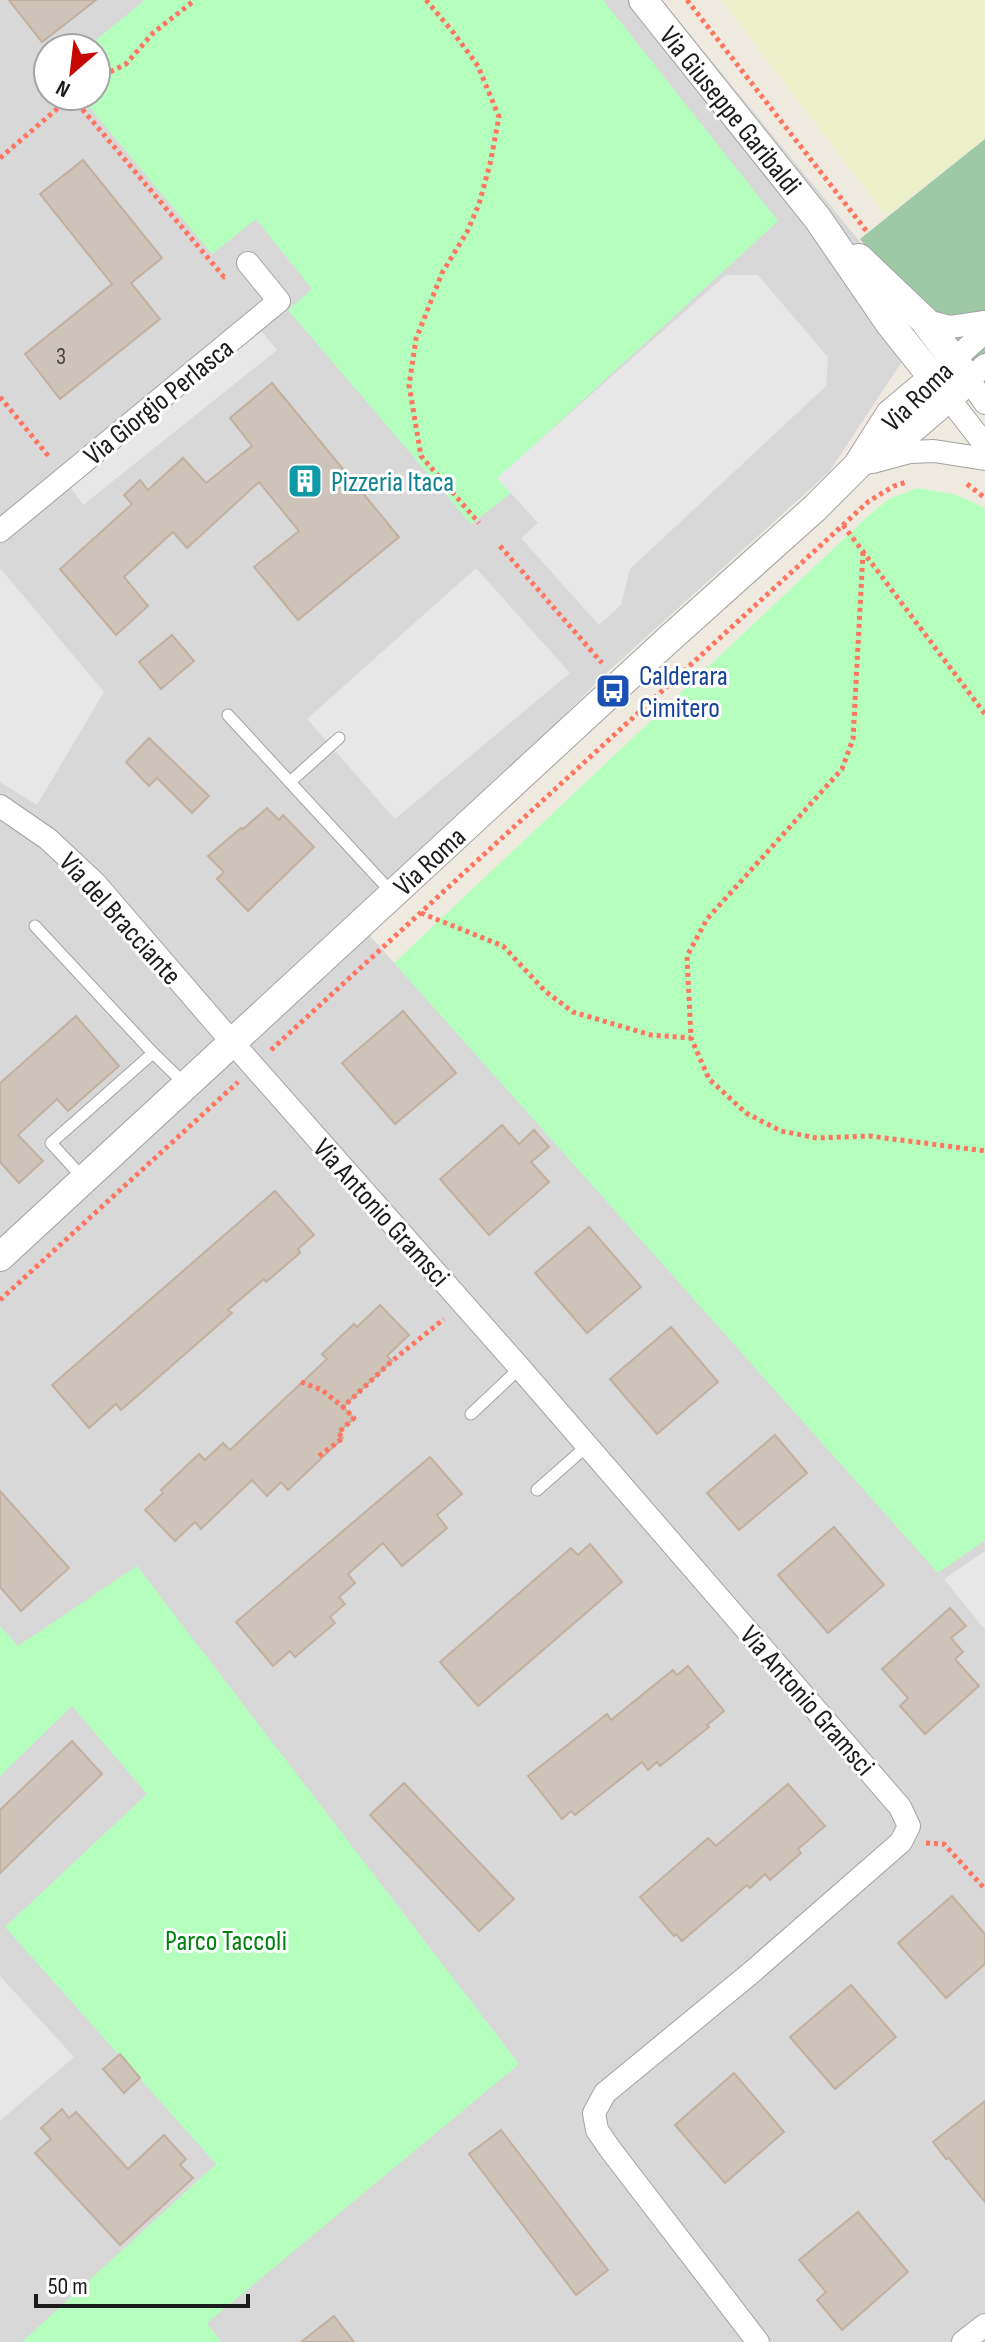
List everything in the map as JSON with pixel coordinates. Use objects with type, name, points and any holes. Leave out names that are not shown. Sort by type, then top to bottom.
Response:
[{"type":"street","name":"Via Giuseppe Garibaldi","points":[[643,0],[818,219],[890,324],[962,381]]},
{"type":"street","name":"Via Giuseppe Garibaldi","points":[[818,219],[924,320],[962,381]]},
{"type":"street","name":"Via Giorgio Perlasca","points":[[0,531],[279,301],[248,263]]},
{"type":"street","name":"Via Roma","points":[[924,320],[950,327],[985,322]]},
{"type":"street","name":"Via Roma","points":[[1,1254],[815,508],[857,466],[890,414],[962,381],[985,332]]},
{"type":"street","points":[[962,381],[985,445]]},
{"type":"street","name":"Via Roma","points":[[857,466],[910,452],[934,451],[985,459]]},
{"type":"street","name":"Via del Bracciante","points":[[0,806],[48,839],[87,875],[232,1042]]},
{"type":"street","name":"Via Antonio Gramsci","points":[[232,1042],[520,1368],[900,1807],[909,1826],[901,1842]]},
{"type":"street","points":[[758,2342],[610,2149],[597,2130],[594,2113],[605,2093],[752,1972],[901,1842]]},
{"type":"lane","points":[[228,715],[394,895]]},
{"type":"lane","points":[[290,782],[339,738]]},
{"type":"lane","points":[[35,926],[153,1053],[187,1085]]},
{"type":"lane","points":[[84,1179],[51,1143],[153,1053]]},
{"type":"lane","points":[[471,1414],[520,1368]]},
{"type":"lane","points":[[537,1490],[587,1446]]},
{"type":"path","points":[[112,71],[126,64],[153,33],[195,0]]},
{"type":"path","points":[[426,0],[478,66],[499,117],[479,204],[467,232],[442,273],[416,339],[409,385],[421,456],[479,523]]},
{"type":"path","points":[[687,0],[872,238]]},
{"type":"path","points":[[0,158],[53,112]]},
{"type":"path","points":[[85,112],[224,277],[248,263]]},
{"type":"path","points":[[0,397],[66,477]]},
{"type":"path","points":[[0,1300],[869,501],[907,481]]},
{"type":"path","points":[[960,482],[970,485],[985,498]]},
{"type":"path","points":[[843,525],[985,714]]},
{"type":"path","points":[[500,546],[602,663]]},
{"type":"path","points":[[863,552],[853,739],[842,769],[707,919],[687,956],[691,1038],[709,1079],[746,1113],[781,1131],[817,1138],[870,1136],[985,1151]]},
{"type":"path","points":[[421,913],[503,946],[545,991],[573,1012],[651,1035],[691,1038]]},
{"type":"path","points":[[343,1407],[444,1318]]},
{"type":"path","points":[[301,1382],[322,1390],[354,1418],[338,1433],[343,1438],[319,1456]]},
{"type":"path","points":[[901,1842],[944,1844],[985,1889]]},
{"type":"shaded area","points":[[0,0],[662,0],[924,320],[901,363],[829,472],[604,675],[359,924],[804,1415],[938,1572],[985,1540],[985,2342],[0,2342]]},
{"type":"shaded area","points":[[726,275],[758,275],[828,357],[826,386],[630,569],[621,605],[599,625],[521,538],[538,523],[497,478]]},
{"type":"shaded area","points":[[261,331],[277,350],[83,505],[69,485]]},
{"type":"shaded area","points":[[0,568],[104,692],[37,805],[0,782]]},
{"type":"shaded area","points":[[476,568],[570,673],[395,819],[307,719]]},
{"type":"shaded area","points":[[985,1551],[985,1630],[944,1579]]},
{"type":"shaded area","points":[[0,1976],[74,2057],[0,2121]]},
{"type":"green space","points":[[145,0],[603,0],[778,221],[498,478],[511,493],[471,524],[288,310],[312,289],[256,219],[212,254],[93,112],[112,112],[112,32],[106,32]]},
{"type":"green space","points":[[721,0],[985,0],[985,139],[886,216]]},
{"type":"green space","points":[[985,139],[985,403],[860,239]]},
{"type":"green space","points":[[917,488],[953,494],[985,510],[985,1540],[938,1573],[394,963],[868,516],[889,499]]},
{"type":"green space","name":"Parco Taccoli","points":[[137,1566],[519,2064],[207,2323],[221,2342],[22,2342],[216,2164],[5,1927],[147,1794],[72,1706],[0,1776],[0,1626],[18,1646]]},
{"type":"building","points":[[9,0],[96,0],[55,32],[34,32]]},
{"type":"building","points":[[83,160],[162,258],[131,283],[160,319],[60,399],[25,354],[112,284],[40,194]]},
{"type":"building","points":[[272,383],[399,537],[298,620],[254,567],[299,531],[259,482],[187,548],[173,532],[124,577],[148,606],[116,635],[60,569],[132,504],[124,495],[140,480],[148,490],[183,458],[206,483],[252,446],[230,418]]},
{"type":"building","points":[[172,635],[194,661],[161,689],[139,662]]},
{"type":"building","points":[[149,738],[209,796],[192,813],[157,778],[149,786],[126,762]]},
{"type":"building","points":[[267,808],[279,820],[283,815],[314,847],[248,911],[217,879],[224,872],[208,856]]},
{"type":"building","points":[[403,1011],[456,1073],[395,1124],[342,1063]]},
{"type":"building","points":[[76,1016],[119,1066],[68,1111],[57,1099],[18,1135],[43,1161],[19,1183],[0,1162],[0,1083]]},
{"type":"building","points":[[502,1125],[519,1144],[534,1130],[549,1147],[531,1162],[549,1182],[489,1235],[440,1179]]},
{"type":"building","points":[[275,1191],[314,1235],[298,1249],[300,1253],[228,1310],[232,1313],[121,1410],[116,1404],[89,1428],[52,1385]]},
{"type":"building","points":[[589,1227],[641,1287],[587,1333],[535,1273]]},
{"type":"building","points":[[380,1305],[409,1335],[387,1356],[392,1361],[343,1407],[354,1418],[338,1433],[343,1438],[288,1490],[281,1482],[267,1496],[252,1480],[201,1529],[195,1522],[175,1541],[145,1510],[163,1493],[161,1490],[199,1454],[205,1460],[223,1443],[230,1450],[327,1359],[322,1354]]},
{"type":"building","points":[[671,1327],[718,1382],[657,1434],[610,1379]]},
{"type":"building","points":[[775,1435],[807,1473],[739,1530],[707,1493]]},
{"type":"building","points":[[430,1457],[462,1494],[437,1515],[447,1528],[402,1566],[383,1543],[348,1574],[355,1583],[339,1597],[345,1604],[330,1617],[335,1623],[295,1657],[290,1651],[273,1666],[236,1622]]},
{"type":"building","points":[[0,1491],[69,1568],[21,1611],[0,1587]]},
{"type":"building","points":[[834,1527],[884,1585],[828,1633],[778,1575]]},
{"type":"building","points":[[590,1544],[622,1582],[478,1706],[440,1662],[571,1548],[578,1555]]},
{"type":"building","points":[[950,1608],[966,1626],[951,1638],[963,1652],[955,1659],[979,1686],[925,1734],[900,1706],[908,1698],[882,1669]]},
{"type":"building","points":[[688,1666],[724,1711],[660,1766],[657,1762],[648,1770],[642,1762],[575,1815],[571,1811],[562,1819],[528,1776],[607,1714],[611,1720],[673,1670],[677,1675]]},
{"type":"building","points":[[72,1741],[102,1774],[0,1873],[0,1810]]},
{"type":"building","points":[[404,1783],[514,1899],[479,1931],[370,1815]]},
{"type":"building","points":[[788,1784],[825,1826],[798,1849],[801,1853],[770,1880],[765,1874],[750,1888],[747,1885],[682,1941],[676,1934],[674,1936],[640,1897],[708,1838],[716,1846]]},
{"type":"building","points":[[952,1896],[985,1934],[985,1964],[946,1998],[898,1943]]},
{"type":"building","points":[[851,1985],[896,2037],[835,2089],[790,2037]]},
{"type":"building","points":[[120,2054],[140,2078],[124,2093],[103,2069]]},
{"type":"building","points":[[734,2073],[784,2132],[725,2183],[675,2125]]},
{"type":"building","points":[[985,2101],[985,2202],[933,2142]]},
{"type":"building","points":[[62,2109],[69,2118],[76,2112],[128,2169],[164,2135],[186,2159],[180,2165],[193,2178],[120,2245],[35,2153],[51,2139],[41,2128]]},
{"type":"building","points":[[501,2130],[608,2270],[576,2295],[469,2154]]},
{"type":"building","points":[[858,2212],[908,2272],[842,2330],[817,2300],[826,2292],[799,2260]]},
{"type":"building","points":[[334,2316],[354,2342],[301,2342]]},
{"type":"place","name":"Pizzeria Itaca","points":[[305,481]]},
{"type":"place","name":"Calderara Cimitero","points":[[613,691]]}]
